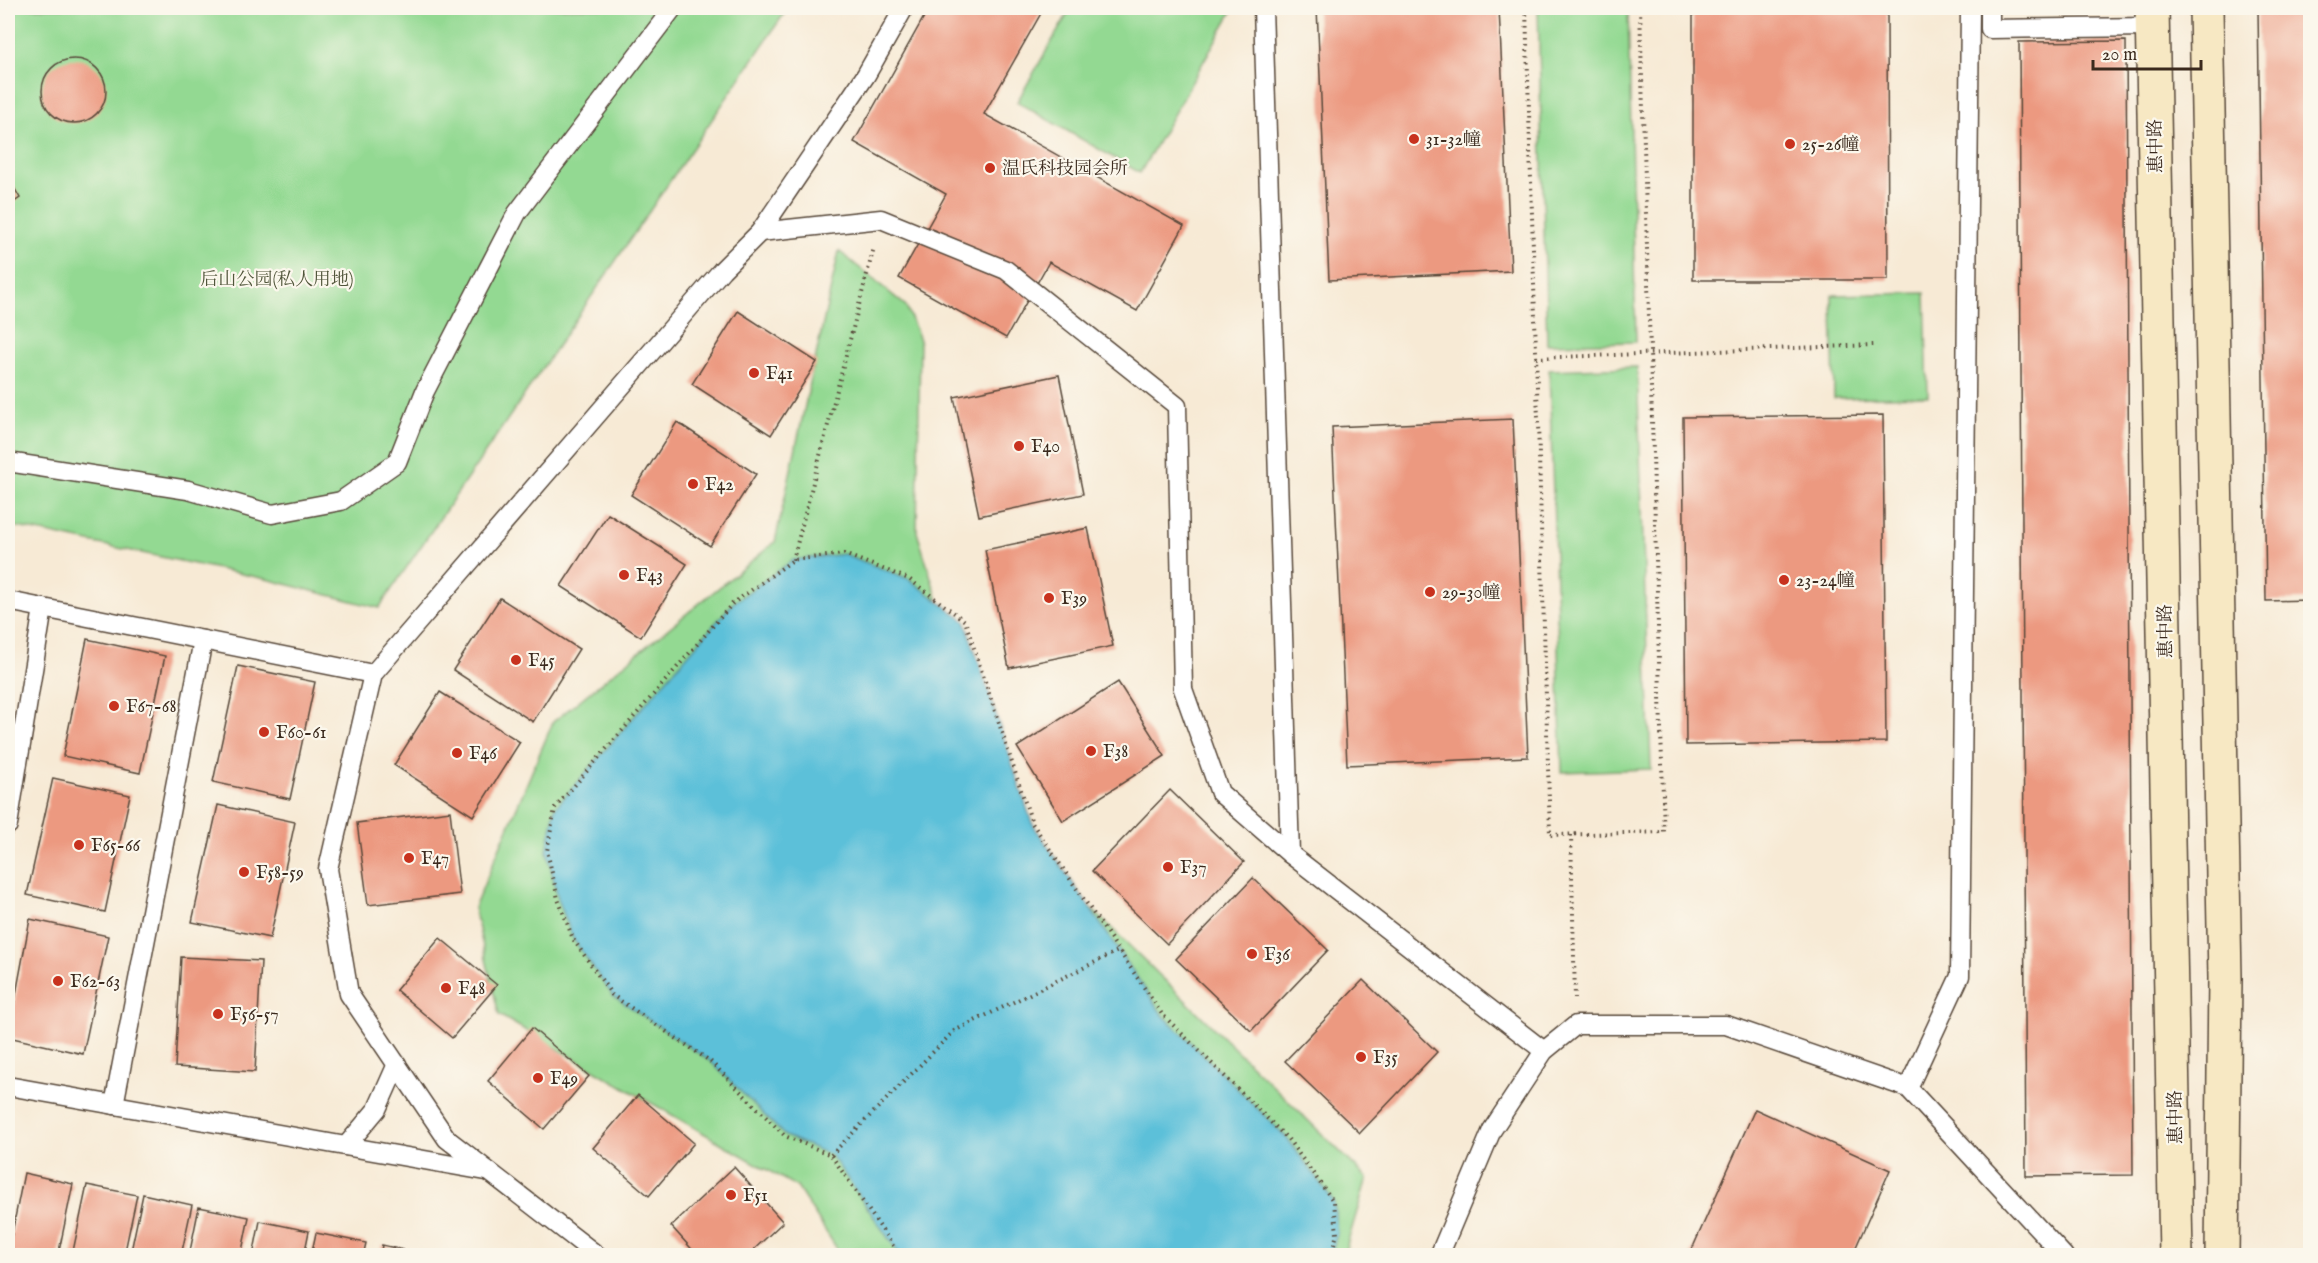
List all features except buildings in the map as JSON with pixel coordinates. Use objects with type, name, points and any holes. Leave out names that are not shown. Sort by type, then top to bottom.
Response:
[{"type":"street","points":[[2206,8],[2225,978],[2222,1256]]},
{"type":"street","name":"惠中路","points":[[2152,17],[2176,1256]]},
{"type":"lane","points":[[8,462],[188,490],[272,514],[341,501],[397,462],[425,392],[517,213],[673,8]]},
{"type":"lane","points":[[598,1256],[447,1139],[349,994],[328,869],[373,674],[722,270],[760,232],[866,75],[904,8]]},
{"type":"lane","points":[[1263,8],[1290,854]]},
{"type":"lane","points":[[1908,1088],[1960,976],[1970,8]]},
{"type":"lane","points":[[1990,8],[1990,29],[2152,17]]},
{"type":"lane","points":[[760,232],[881,219],[1006,270],[1177,406],[1183,689],[1220,793],[1290,854],[1544,1052]]},
{"type":"lane","points":[[8,601],[373,674]]},
{"type":"lane","points":[[8,825],[43,608]]},
{"type":"lane","points":[[114,1105],[203,640]]},
{"type":"lane","points":[[1438,1256],[1492,1130],[1544,1052],[1576,1025],[1726,1025],[1908,1088],[2064,1255]]},
{"type":"lane","points":[[346,1146],[377,1109],[397,1064]]},
{"type":"lane","points":[[8,1086],[490,1172]]},
{"type":"path","points":[[1526,8],[1550,835],[1664,832],[1640,8]]},
{"type":"path","points":[[794,560],[881,219]]},
{"type":"path","points":[[1536,358],[1874,345]]},
{"type":"path","points":[[900,1256],[831,1155],[785,1136],[710,1061],[612,995],[573,939],[558,899],[547,851],[555,808],[732,604],[794,560],[844,554],[909,579],[965,621],[1032,823],[1162,1014],[1288,1139],[1334,1202],[1337,1234],[1331,1256]]},
{"type":"path","points":[[1572,835],[1576,1025]]},
{"type":"path","points":[[831,1155],[954,1031],[1120,951]]},
{"type":"shaded area","points":[[2298,1251],[2298,1255],[2222,1256],[2222,1252]]},
{"type":"green space","name":"后山公园(私人用地)","points":[[8,8],[788,8],[379,608],[266,579],[8,525]]},
{"type":"green space","points":[[1071,8],[1234,8],[1140,173],[1017,102]]},
{"type":"green space","points":[[1538,8],[1628,8],[1636,342],[1547,344]]},
{"type":"green space","points":[[839,251],[906,306],[920,340],[917,532],[1007,826],[1367,1178],[1344,1255],[841,1255],[797,1187],[499,1015],[474,908],[553,722],[775,542]]},
{"type":"green space","points":[[1925,293],[1928,396],[1834,398],[1832,295]]},
{"type":"green space","points":[[1637,367],[1651,769],[1562,772],[1549,370]]},
{"type":"water","points":[[844,554],[909,579],[965,621],[1032,823],[1162,1014],[1288,1139],[1334,1202],[1337,1234],[1331,1255],[900,1255],[831,1155],[785,1136],[710,1061],[612,995],[573,939],[558,899],[547,851],[555,808],[732,604],[793,560]]},
{"type":"place","name":"31-32幢","points":[[1414,139]]},
{"type":"place","name":"25-26幢","points":[[1790,144]]},
{"type":"place","name":"温氏科技园会所","points":[[990,168]]},
{"type":"place","name":"F41","points":[[754,373]]},
{"type":"place","name":"F40","points":[[1019,446]]},
{"type":"place","name":"F42","points":[[693,484]]},
{"type":"place","name":"F43","points":[[624,575]]},
{"type":"place","name":"23-24幢","points":[[1784,580]]},
{"type":"place","name":"29-30幢","points":[[1430,592]]},
{"type":"place","name":"F39","points":[[1049,598]]},
{"type":"place","name":"F45","points":[[516,660]]},
{"type":"place","name":"F67-68","points":[[114,706]]},
{"type":"place","name":"F60-61","points":[[264,732]]},
{"type":"place","name":"F38","points":[[1091,751]]},
{"type":"place","name":"F46","points":[[457,753]]},
{"type":"place","name":"F65-66","points":[[79,845]]},
{"type":"place","name":"F47","points":[[409,858]]},
{"type":"place","name":"F37","points":[[1168,867]]},
{"type":"place","name":"F58-59","points":[[244,872]]},
{"type":"place","name":"F36","points":[[1252,954]]},
{"type":"place","name":"F62-63","points":[[58,981]]},
{"type":"place","name":"F48","points":[[446,988]]},
{"type":"place","name":"F56-57","points":[[218,1014]]},
{"type":"place","name":"F35","points":[[1361,1057]]},
{"type":"place","name":"F49","points":[[538,1078]]},
{"type":"place","name":"F51","points":[[731,1195]]}]
